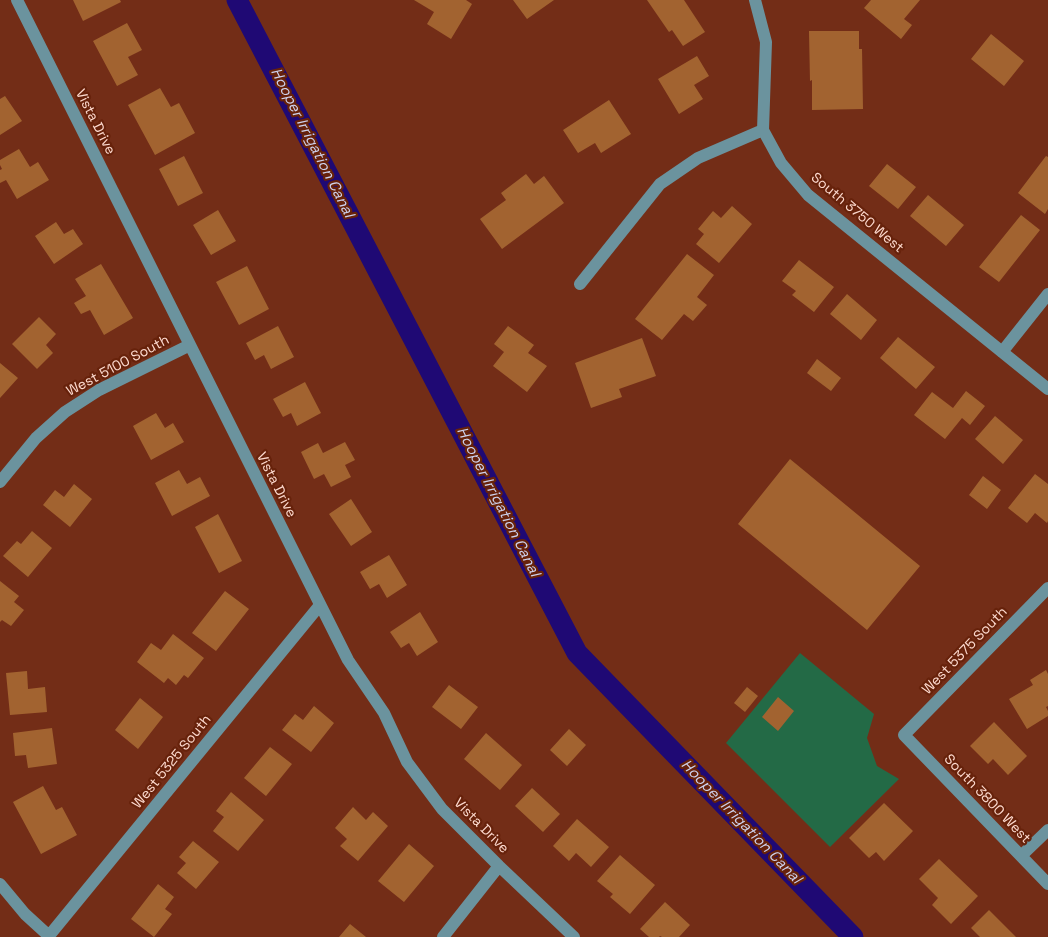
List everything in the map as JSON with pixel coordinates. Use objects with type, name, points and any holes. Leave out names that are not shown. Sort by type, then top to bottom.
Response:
[{"type":"street","name":"Vista Drive","points":[[17,0],[348,660],[384,713],[407,762],[442,809],[574,937]]},
{"type":"street","name":"South 3750 West","points":[[755,0],[766,42],[763,130],[780,164],[808,195],[1048,389]]},
{"type":"street","points":[[580,284],[660,184],[698,158],[763,130]]},
{"type":"street","points":[[1002,352],[1048,294]]},
{"type":"street","name":"West 5100 South","points":[[0,482],[36,438],[64,412],[99,390],[190,345]]},
{"type":"street","name":"West 5375 South","points":[[904,735],[1048,588]]},
{"type":"street","name":"West 5325 South","points":[[48,936],[320,605]]},
{"type":"street","name":"South 3800 West","points":[[904,735],[1048,884]]},
{"type":"street","points":[[1021,856],[1048,830]]},
{"type":"street","points":[[443,937],[499,866]]},
{"type":"street","points":[[0,884],[25,914],[48,936]]},
{"type":"green space","points":[[800,653],[874,714],[867,738],[877,766],[899,779],[830,847],[726,743]]},
{"type":"building","points":[[73,0],[120,0],[121,2],[83,21]]},
{"type":"building","points":[[414,0],[466,0],[472,4],[451,39],[427,24],[434,12]]},
{"type":"building","points":[[513,0],[554,0],[527,19]]},
{"type":"building","points":[[647,0],[684,0],[705,32],[683,46],[672,30],[669,32]]},
{"type":"building","points":[[871,0],[920,0],[904,19],[912,25],[901,39],[864,8]]},
{"type":"building","points":[[127,23],[142,50],[128,57],[138,75],[117,86],[93,41]]},
{"type":"building","points":[[809,31],[859,31],[859,49],[862,49],[863,109],[812,110]]},
{"type":"building","points":[[991,34],[1024,61],[1004,86],[971,59]]},
{"type":"building","points":[[697,56],[709,76],[694,85],[703,99],[679,114],[658,79]]},
{"type":"building","points":[[160,88],[171,107],[179,103],[195,133],[155,155],[128,105]]},
{"type":"building","points":[[5,96],[22,121],[0,135],[0,99]]},
{"type":"building","points":[[609,100],[631,134],[601,153],[595,143],[578,153],[563,130]]},
{"type":"building","points":[[19,149],[30,167],[38,162],[49,180],[17,199],[6,180],[0,183],[0,170],[2,169],[0,160]]},
{"type":"building","points":[[184,156],[203,193],[178,206],[159,169]]},
{"type":"building","points":[[1046,156],[1048,157],[1048,209],[1045,214],[1018,193]]},
{"type":"building","points":[[887,164],[916,187],[898,209],[869,186]]},
{"type":"building","points":[[526,174],[534,184],[544,176],[564,203],[502,249],[480,219],[506,200],[501,193]]},
{"type":"building","points":[[928,195],[964,225],[946,246],[910,216]]},
{"type":"building","points":[[732,206],[752,224],[719,263],[696,244],[704,234],[698,229],[713,211],[721,218]]},
{"type":"building","points":[[218,210],[236,241],[211,255],[193,225]]},
{"type":"building","points":[[1021,215],[1040,230],[999,282],[979,267]]},
{"type":"building","points":[[56,222],[64,234],[73,229],[83,244],[54,264],[35,236]]},
{"type":"building","points":[[687,254],[714,275],[697,297],[707,305],[693,321],[684,314],[662,340],[635,319]]},
{"type":"building","points":[[799,260],[834,287],[814,312],[792,295],[796,291],[782,281]]},
{"type":"building","points":[[101,264],[133,318],[104,335],[90,310],[81,314],[74,303],[86,296],[75,279]]},
{"type":"building","points":[[247,266],[269,309],[239,325],[216,282]]},
{"type":"building","points":[[847,294],[877,320],[861,340],[830,314]]},
{"type":"building","points":[[39,317],[56,334],[46,345],[53,353],[37,369],[12,344]]},
{"type":"building","points":[[278,326],[294,357],[271,369],[264,355],[255,360],[246,343]]},
{"type":"building","points":[[508,326],[534,345],[528,353],[547,366],[527,392],[493,366],[504,352],[494,344]]},
{"type":"building","points":[[898,337],[935,367],[916,389],[880,358]]},
{"type":"building","points":[[642,338],[656,376],[619,389],[622,397],[591,408],[575,363]]},
{"type":"building","points":[[817,359],[841,378],[831,391],[807,373]]},
{"type":"building","points":[[0,363],[18,378],[0,398]]},
{"type":"building","points":[[305,382],[321,413],[297,426],[291,413],[283,417],[273,399]]},
{"type":"building","points":[[966,391],[985,406],[970,425],[962,418],[945,439],[914,415],[932,392],[953,408]]},
{"type":"building","points":[[156,413],[165,428],[173,423],[184,442],[151,460],[133,426]]},
{"type":"building","points":[[995,416],[1023,440],[1003,464],[975,439]]},
{"type":"building","points":[[345,442],[355,460],[345,465],[351,477],[331,487],[324,474],[314,479],[301,452],[318,443],[323,453]]},
{"type":"building","points":[[790,459],[920,566],[867,630],[738,524]]},
{"type":"building","points":[[179,470],[187,484],[200,477],[210,496],[172,516],[155,483]]},
{"type":"building","points":[[1035,474],[1048,484],[1047,523],[1035,513],[1027,523],[1008,508]]},
{"type":"building","points":[[983,476],[1001,490],[987,509],[969,495]]},
{"type":"building","points":[[74,484],[92,499],[70,527],[43,505],[55,490],[64,497]]},
{"type":"building","points":[[351,499],[372,532],[351,546],[329,514]]},
{"type":"building","points":[[218,514],[242,561],[219,573],[195,527]]},
{"type":"building","points":[[32,531],[52,548],[28,577],[3,556],[17,541],[21,544]]},
{"type":"building","points":[[389,555],[407,585],[387,598],[379,584],[370,589],[360,572]]},
{"type":"building","points":[[0,581],[19,596],[14,602],[24,610],[11,626],[2,620],[0,622]]},
{"type":"building","points":[[225,591],[249,609],[216,651],[192,633]]},
{"type":"building","points":[[420,612],[438,642],[417,656],[409,643],[401,648],[390,632]]},
{"type":"building","points":[[173,634],[204,658],[188,678],[184,675],[176,685],[168,678],[164,683],[137,662],[151,643],[161,650]]},
{"type":"building","points":[[1046,670],[1048,674],[1048,706],[1046,707],[1048,716],[1027,729],[1009,699],[1033,685],[1030,680]]},
{"type":"building","points":[[27,671],[28,689],[45,687],[47,712],[10,715],[6,673]]},
{"type":"building","points":[[449,685],[478,707],[461,729],[432,707]]},
{"type":"building","points":[[747,687],[758,696],[745,712],[734,703]]},
{"type":"building","points":[[778,697],[794,711],[778,731],[762,717]]},
{"type":"building","points":[[140,698],[163,717],[138,749],[115,730]]},
{"type":"building","points":[[314,706],[334,723],[311,752],[282,730],[295,714],[303,720]]},
{"type":"building","points":[[994,722],[1027,756],[1008,775],[993,759],[988,764],[970,746]]},
{"type":"building","points":[[52,728],[57,764],[28,768],[26,755],[15,756],[13,733]]},
{"type":"building","points":[[569,729],[586,745],[567,766],[550,750]]},
{"type":"building","points":[[486,733],[522,765],[500,790],[464,759]]},
{"type":"building","points":[[270,747],[292,764],[266,796],[244,778]]},
{"type":"building","points":[[43,786],[56,810],[62,807],[77,835],[41,854],[13,802]]},
{"type":"building","points":[[532,788],[560,814],[543,832],[515,806]]},
{"type":"building","points":[[231,792],[264,820],[238,851],[213,831],[224,817],[216,811]]},
{"type":"building","points":[[884,803],[913,831],[884,861],[876,852],[869,858],[849,838]]},
{"type":"building","points":[[353,807],[366,820],[373,812],[388,826],[358,861],[340,846],[347,839],[335,828]]},
{"type":"building","points":[[577,819],[609,847],[591,867],[576,853],[569,861],[553,846]]},
{"type":"building","points":[[193,841],[219,862],[196,889],[177,873],[186,863],[179,857]]},
{"type":"building","points":[[409,844],[434,866],[404,902],[378,881]]},
{"type":"building","points":[[620,855],[655,885],[630,914],[610,897],[613,894],[597,881]]},
{"type":"building","points":[[939,859],[978,896],[951,924],[932,905],[938,898],[919,879]]},
{"type":"building","points":[[158,884],[174,897],[165,909],[172,914],[154,937],[131,919]]},
{"type":"building","points":[[665,902],[690,925],[679,937],[649,937],[640,929]]},
{"type":"building","points":[[989,910],[1016,937],[980,937],[971,928]]},
{"type":"building","points":[[350,924],[366,937],[339,937]]},
{"type":"waterway","name":"Hooper Irrigation Canal","points":[[237,0],[577,653],[853,937]]}]
